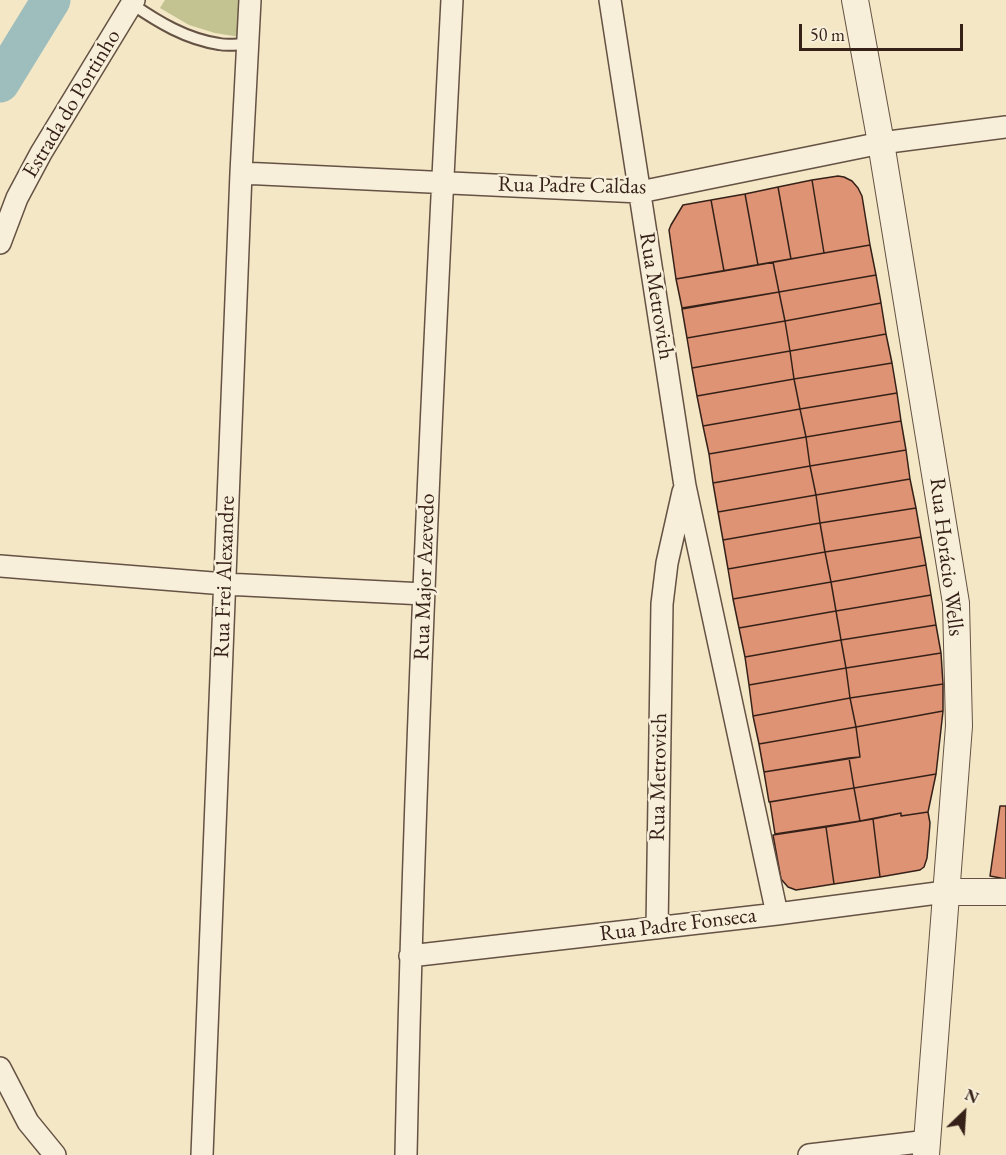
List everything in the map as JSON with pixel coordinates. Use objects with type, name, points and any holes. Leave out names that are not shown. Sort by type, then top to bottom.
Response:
[{"type":"street","name":"Rua Frei Alexandre","points":[[202,1155],[241,173],[250,0]]},
{"type":"street","name":"Rua Major Azevedo","points":[[406,1155],[410,956],[424,594],[452,0]]},
{"type":"street","name":"Rua Metrovich","points":[[610,0],[685,486],[777,914]]},
{"type":"street","name":"Rua Horácio Wells","points":[[855,0],[881,143],[956,603],[959,726],[927,1148]]},
{"type":"street","name":"Estrada do Portinho","points":[[0,243],[17,198],[41,153],[133,2]]},
{"type":"street","name":"Rua Padre Caldas","points":[[241,173],[640,192],[881,143],[1006,127]]},
{"type":"street","name":"Rua Metrovich","points":[[657,927],[662,604],[667,563],[685,486]]},
{"type":"street","points":[[0,566],[225,584],[424,594]]},
{"type":"street","points":[[945,892],[1006,892]]},
{"type":"street","name":"Rua Padre Fonseca","points":[[410,956],[777,914],[945,892]]},
{"type":"street","points":[[0,1068],[28,1122],[55,1155]]},
{"type":"street","points":[[808,1155],[927,1148]]},
{"type":"lane","points":[[133,2],[152,18],[174,30],[220,45],[248,44]]},
{"type":"green space","points":[[165,0],[243,0],[240,37],[215,33],[189,25],[160,8]]},
{"type":"building","points":[[838,176],[852,181],[862,196],[870,245],[824,253],[812,180]]},
{"type":"building","points":[[812,180],[824,253],[791,259],[778,187]]},
{"type":"building","points":[[778,187],[791,259],[758,265],[745,194]]},
{"type":"building","points":[[745,194],[758,265],[724,271],[711,200]]},
{"type":"building","points":[[711,200],[724,271],[676,279],[669,230],[671,225],[683,205]]},
{"type":"building","points":[[870,245],[876,275],[779,292],[773,262]]},
{"type":"building","points":[[773,262],[779,292],[682,308],[676,279]]},
{"type":"building","points":[[876,275],[881,303],[785,321],[779,292]]},
{"type":"building","points":[[779,292],[785,321],[687,338],[682,309]]},
{"type":"building","points":[[881,303],[886,334],[790,351],[785,321]]},
{"type":"building","points":[[785,321],[790,351],[692,368],[687,338]]},
{"type":"building","points":[[886,334],[892,363],[794,379],[790,351]]},
{"type":"building","points":[[790,351],[794,379],[697,396],[692,368]]},
{"type":"building","points":[[892,363],[897,393],[800,409],[794,379]]},
{"type":"building","points":[[794,379],[800,409],[703,426],[697,396]]},
{"type":"building","points":[[897,393],[901,421],[806,437],[800,409]]},
{"type":"building","points":[[800,409],[806,437],[709,454],[703,426]]},
{"type":"building","points":[[901,421],[906,450],[810,466],[806,437]]},
{"type":"building","points":[[806,437],[810,466],[713,483],[709,454]]},
{"type":"building","points":[[906,450],[910,479],[816,495],[810,466]]},
{"type":"building","points":[[810,466],[816,495],[718,512],[713,483]]},
{"type":"building","points":[[910,479],[916,508],[820,523],[816,495]]},
{"type":"building","points":[[816,495],[820,523],[723,540],[718,512]]},
{"type":"building","points":[[916,508],[921,537],[825,552],[820,523]]},
{"type":"building","points":[[820,523],[825,552],[728,569],[723,540]]},
{"type":"building","points":[[921,537],[926,565],[831,582],[825,552]]},
{"type":"building","points":[[825,552],[831,582],[733,599],[728,569]]},
{"type":"building","points":[[926,565],[931,595],[836,611],[831,582]]},
{"type":"building","points":[[831,582],[836,611],[739,628],[733,599]]},
{"type":"building","points":[[931,595],[936,625],[841,640],[836,611]]},
{"type":"building","points":[[836,611],[841,640],[745,657],[739,628]]},
{"type":"building","points":[[936,625],[941,653],[846,668],[841,640]]},
{"type":"building","points":[[841,640],[846,668],[749,685],[745,657]]},
{"type":"building","points":[[941,653],[943,684],[850,698],[846,668]]},
{"type":"building","points":[[846,668],[850,698],[753,716],[749,685]]},
{"type":"building","points":[[943,684],[943,711],[856,727],[850,698]]},
{"type":"building","points":[[850,698],[856,727],[759,744],[753,716]]},
{"type":"building","points":[[943,711],[936,774],[854,788],[849,758],[860,757],[856,727]]},
{"type":"building","points":[[856,727],[860,757],[764,772],[759,744]]},
{"type":"building","points":[[849,758],[854,788],[769,802],[764,772]]},
{"type":"building","points":[[936,774],[928,812],[901,816],[901,813],[860,821],[854,788]]},
{"type":"building","points":[[854,788],[860,821],[775,834],[770,802]]},
{"type":"building","points":[[1000,806],[1006,806],[1006,879],[990,876]]},
{"type":"building","points":[[928,812],[930,823],[924,867],[920,870],[880,877],[873,819],[901,813],[901,816]]},
{"type":"building","points":[[873,819],[880,877],[834,884],[826,827]]},
{"type":"building","points":[[826,827],[834,884],[796,890],[788,887],[781,879],[773,835]]},
{"type":"waterway","points":[[0,83],[51,0]]}]
